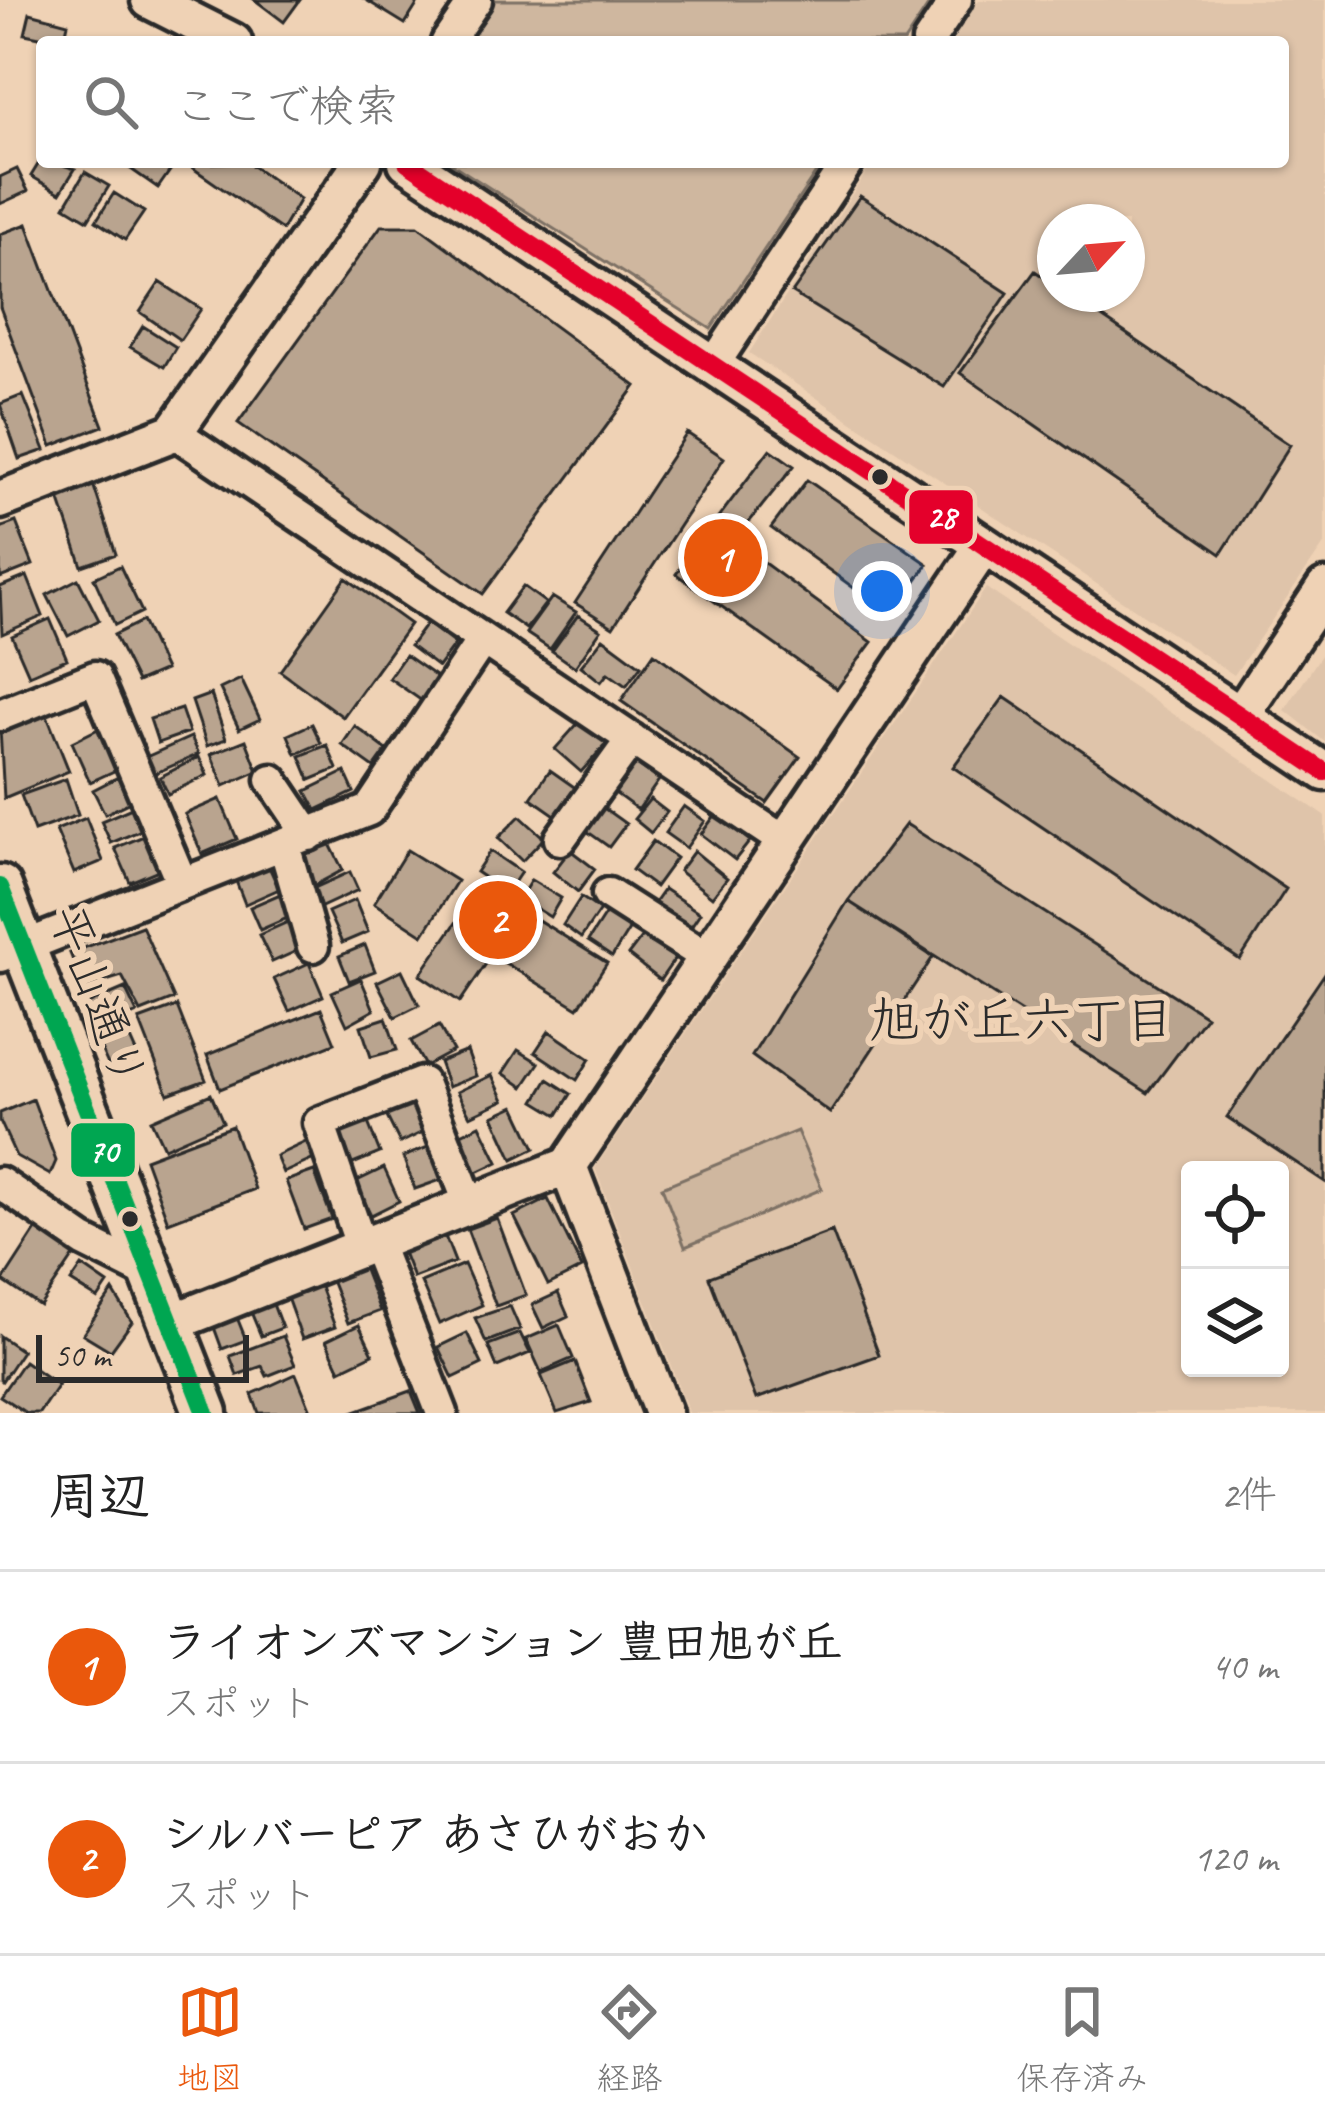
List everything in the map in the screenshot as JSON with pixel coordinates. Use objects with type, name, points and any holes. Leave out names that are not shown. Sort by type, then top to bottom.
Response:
[{"type":"main road","name":"平山通り","points":[[0,887],[12,952],[152,1275],[206,1413]]},
{"type":"street","points":[[150,0],[221,36]]},
{"type":"street","points":[[451,36],[476,0]]},
{"type":"street","points":[[932,36],[956,0]]},
{"type":"street","points":[[0,500],[174,432],[359,168]]},
{"type":"street","points":[[416,168],[1325,772]]},
{"type":"street","points":[[714,364],[844,168]]},
{"type":"street","points":[[174,432],[785,842]]},
{"type":"street","points":[[171,1323],[568,1166],[982,548]]},
{"type":"street","points":[[1241,716],[1325,588]]},
{"type":"street","points":[[12,952],[369,810],[481,642]]},
{"type":"street","points":[[0,715],[95,677],[182,883]]},
{"type":"street","points":[[560,838],[632,740]]},
{"type":"street","points":[[272,781],[297,840],[313,946]]},
{"type":"street","points":[[608,895],[708,958]]},
{"type":"street","points":[[442,1413],[319,1124],[422,1083],[470,1205]]},
{"type":"street","points":[[568,1166],[663,1413]]},
{"type":"street","points":[[0,1183],[84,1241],[152,1275]]},
{"type":"shaded area","points":[[492,0],[932,0],[908,36],[465,36]]},
{"type":"shaded area","points":[[979,0],[1325,0],[1325,543],[1234,675],[749,353],[869,168],[1289,168],[1289,36],[956,36]]},
{"type":"shaded area","points":[[458,168],[819,168],[711,329]]},
{"type":"shaded area","points":[[986,588],[1325,816],[1325,1413],[689,1413],[595,1168]]},
{"type":"shaded area","points":[[1325,649],[1325,742],[1285,710]]},
{"type":"shaded area","points":[[797,1131],[822,1189],[685,1247],[662,1187]]},
{"type":"building","points":[[255,0],[300,0],[284,22]]},
{"type":"building","points":[[366,0],[420,0],[405,24]]},
{"type":"building","points":[[30,13],[68,23],[65,36],[25,34]]},
{"type":"building","points":[[36,168],[75,169],[60,193],[31,176]]},
{"type":"building","points":[[129,168],[172,168],[158,188]]},
{"type":"building","points":[[193,168],[256,168],[300,199],[282,230]]},
{"type":"building","points":[[17,169],[28,191],[0,204],[0,177]]},
{"type":"building","points":[[85,172],[109,186],[88,220],[65,206]]},
{"type":"building","points":[[114,193],[144,212],[125,240],[96,221]]},
{"type":"building","points":[[860,196],[1008,293],[944,387],[792,293]]},
{"type":"building","points":[[27,224],[103,426],[52,446],[0,307],[0,234]]},
{"type":"building","points":[[381,226],[418,226],[636,386],[483,594],[238,423]]},
{"type":"building","points":[[1035,271],[1037,312],[1094,312],[1290,445],[1221,554],[960,373]]},
{"type":"building","points":[[160,282],[201,309],[180,340],[140,312]]},
{"type":"building","points":[[143,326],[176,347],[164,367],[130,347]]},
{"type":"building","points":[[23,395],[45,450],[19,459],[0,404]]},
{"type":"building","points":[[687,433],[724,458],[613,627],[575,603]]},
{"type":"building","points":[[770,449],[794,466],[734,541],[872,642],[837,689],[676,574]]},
{"type":"building","points":[[807,480],[928,564],[891,615],[771,528]]},
{"type":"building","points":[[93,484],[116,554],[82,566],[58,495]]},
{"type":"building","points":[[16,522],[33,565],[0,578],[0,528]]},
{"type":"building","points":[[120,566],[142,612],[115,625],[94,578]]},
{"type":"building","points":[[27,576],[43,616],[2,634],[0,587]]},
{"type":"building","points":[[346,578],[410,624],[343,717],[280,671]]},
{"type":"building","points":[[78,579],[99,620],[68,636],[47,595]]},
{"type":"building","points":[[523,586],[546,603],[526,629],[503,613]]},
{"type":"building","points":[[552,597],[576,612],[550,649],[526,633]]},
{"type":"building","points":[[578,615],[601,630],[575,667],[552,651]]},
{"type":"building","points":[[50,619],[67,659],[29,675],[12,636]]},
{"type":"building","points":[[142,621],[165,670],[137,682],[114,635]]},
{"type":"building","points":[[427,623],[455,644],[438,667],[410,646]]},
{"type":"building","points":[[603,638],[641,666],[626,686],[608,673],[601,682],[581,666]]},
{"type":"building","points":[[654,653],[800,757],[767,803],[621,701]]},
{"type":"building","points":[[405,655],[438,678],[422,701],[389,678]]},
{"type":"building","points":[[241,679],[260,719],[239,729],[220,689]]},
{"type":"building","points":[[211,694],[226,739],[207,746],[192,701]]},
{"type":"building","points":[[1004,697],[1286,889],[1240,960],[953,767]]},
{"type":"building","points":[[181,709],[189,732],[158,743],[150,719]]},
{"type":"building","points":[[45,711],[69,771],[4,798],[0,729]]},
{"type":"building","points":[[580,721],[606,744],[581,772],[555,749]]},
{"type":"building","points":[[312,724],[321,743],[296,754],[288,735]]},
{"type":"building","points":[[355,726],[387,750],[374,768],[342,745]]},
{"type":"building","points":[[98,729],[116,770],[90,782],[72,742]]},
{"type":"building","points":[[191,737],[199,754],[151,775],[144,758]]},
{"type":"building","points":[[246,740],[258,771],[224,786],[211,754]]},
{"type":"building","points":[[327,745],[337,769],[310,780],[300,756]]},
{"type":"building","points":[[199,757],[207,775],[168,794],[160,777]]},
{"type":"building","points":[[633,761],[659,780],[638,810],[612,791]]},
{"type":"building","points":[[550,770],[577,789],[558,817],[531,798]]},
{"type":"building","points":[[345,772],[354,792],[316,810],[306,791]]},
{"type":"building","points":[[120,776],[132,801],[105,814],[93,790]]},
{"type":"building","points":[[66,779],[78,815],[34,831],[21,795]]},
{"type":"building","points":[[220,799],[237,839],[202,854],[185,814]]},
{"type":"building","points":[[650,799],[667,812],[651,833],[634,819]]},
{"type":"building","points":[[598,804],[626,824],[609,847],[581,827]]},
{"type":"building","points":[[684,806],[705,821],[686,848],[665,833]]},
{"type":"building","points":[[134,807],[144,829],[111,843],[101,821]]},
{"type":"building","points":[[716,814],[750,841],[735,860],[701,834]]},
{"type":"building","points":[[520,816],[544,838],[522,861],[498,838]]},
{"type":"building","points":[[86,818],[103,861],[74,873],[56,830]]},
{"type":"building","points":[[906,824],[1206,1016],[1148,1093],[848,901]]},
{"type":"building","points":[[146,835],[161,869],[130,882],[115,848]]},
{"type":"building","points":[[653,841],[676,858],[655,887],[632,870]]},
{"type":"building","points":[[329,842],[343,870],[313,886],[298,858]]},
{"type":"building","points":[[407,850],[457,881],[423,935],[374,903]]},
{"type":"building","points":[[570,850],[595,869],[578,892],[553,872]]},
{"type":"building","points":[[490,851],[521,872],[507,893],[476,872]]},
{"type":"building","points":[[694,851],[727,878],[712,897],[679,871]]},
{"type":"building","points":[[269,867],[279,889],[245,904],[236,881]]},
{"type":"building","points":[[350,872],[358,890],[317,909],[308,891]]},
{"type":"building","points":[[531,880],[561,898],[550,917],[520,898]]},
{"type":"building","points":[[482,885],[607,963],[578,1008],[492,955],[460,1002],[420,975]]},
{"type":"building","points":[[664,889],[700,913],[686,934],[650,909]]},
{"type":"building","points":[[280,894],[290,917],[260,930],[250,907]]},
{"type":"building","points":[[581,897],[600,910],[581,938],[563,925]]},
{"type":"building","points":[[355,900],[368,932],[342,943],[328,912]]},
{"type":"building","points":[[848,901],[933,957],[830,1113],[752,1056]]},
{"type":"building","points":[[608,910],[632,925],[612,957],[588,941]]},
{"type":"building","points":[[288,922],[301,949],[272,962],[259,935]]},
{"type":"building","points":[[142,926],[174,999],[141,1012],[122,976],[84,988],[70,953]]},
{"type":"building","points":[[644,934],[676,957],[660,980],[628,955]]},
{"type":"building","points":[[365,945],[375,971],[349,981],[339,956]]},
{"type":"building","points":[[309,963],[323,996],[289,1011],[274,979]]},
{"type":"building","points":[[402,970],[419,1005],[395,1017],[377,982]]},
{"type":"building","points":[[1325,973],[1325,1182],[1227,1117]]},
{"type":"building","points":[[361,979],[374,1010],[347,1025],[332,992]]},
{"type":"building","points":[[125,988],[137,1013],[95,1032],[83,1006]]},
{"type":"building","points":[[177,1006],[206,1080],[168,1094],[139,1020]]},
{"type":"building","points":[[321,1009],[335,1043],[220,1089],[207,1055]]},
{"type":"building","points":[[386,1018],[397,1050],[371,1057],[361,1026]]},
{"type":"building","points":[[124,1025],[139,1059],[111,1071],[96,1038]]},
{"type":"building","points":[[439,1026],[453,1051],[425,1066],[411,1041]]},
{"type":"building","points":[[549,1031],[590,1059],[577,1080],[535,1052]]},
{"type":"building","points":[[518,1050],[539,1063],[523,1087],[503,1073]]},
{"type":"building","points":[[467,1051],[476,1076],[448,1087],[439,1062]]},
{"type":"building","points":[[492,1075],[504,1100],[470,1116],[457,1092]]},
{"type":"building","points":[[548,1079],[571,1094],[558,1115],[535,1101]]},
{"type":"building","points":[[211,1094],[223,1122],[164,1148],[151,1120]]},
{"type":"building","points":[[414,1094],[431,1128],[400,1143],[383,1109]]},
{"type":"building","points":[[33,1099],[56,1161],[50,1175],[16,1156],[0,1121],[0,1113]]},
{"type":"building","points":[[515,1106],[535,1148],[513,1159],[493,1116]]},
{"type":"building","points":[[365,1115],[380,1153],[348,1166],[332,1128]]},
{"type":"building","points":[[480,1125],[498,1162],[473,1174],[455,1137]]},
{"type":"building","points":[[232,1126],[255,1189],[168,1222],[145,1159]]},
{"type":"building","points":[[308,1141],[316,1158],[283,1173],[276,1156]]},
{"type":"building","points":[[433,1145],[446,1178],[415,1189],[403,1157]]},
{"type":"building","points":[[384,1168],[399,1201],[371,1215],[355,1182]]},
{"type":"building","points":[[314,1171],[332,1219],[304,1229],[286,1181]]},
{"type":"building","points":[[548,1199],[582,1268],[548,1285],[514,1216]]},
{"type":"building","points":[[497,1218],[526,1295],[496,1306],[467,1229]]},
{"type":"building","points":[[441,1226],[455,1262],[413,1278],[399,1242]]},
{"type":"building","points":[[38,1227],[76,1253],[40,1306],[3,1281]]},
{"type":"building","points":[[832,1231],[879,1355],[756,1399],[709,1277]]},
{"type":"building","points":[[357,1252],[380,1311],[348,1323],[325,1265]]},
{"type":"building","points":[[464,1264],[482,1305],[439,1324],[421,1282]]},
{"type":"building","points":[[82,1266],[108,1284],[98,1299],[71,1282]]},
{"type":"building","points":[[315,1273],[335,1327],[302,1339],[282,1284]]},
{"type":"building","points":[[113,1291],[132,1322],[111,1351],[83,1334]]},
{"type":"building","points":[[268,1291],[282,1328],[261,1336],[246,1300]]},
{"type":"building","points":[[558,1293],[568,1316],[543,1328],[532,1305]]},
{"type":"building","points":[[510,1306],[520,1329],[486,1342],[475,1318]]},
{"type":"building","points":[[234,1310],[246,1340],[222,1349],[211,1319]]},
{"type":"building","points":[[359,1325],[373,1354],[340,1370],[326,1341]]},
{"type":"building","points":[[559,1325],[573,1358],[541,1372],[526,1339]]},
{"type":"building","points":[[467,1333],[482,1364],[453,1378],[438,1347]]},
{"type":"building","points":[[520,1333],[530,1353],[497,1367],[488,1345]]},
{"type":"building","points":[[0,1336],[22,1351],[2,1381],[0,1379]]},
{"type":"building","points":[[283,1336],[295,1365],[267,1376],[262,1366],[237,1375],[230,1356]]},
{"type":"building","points":[[24,1361],[58,1385],[39,1413],[26,1413],[0,1396]]},
{"type":"building","points":[[575,1361],[591,1402],[557,1413],[541,1375]]},
{"type":"building","points":[[296,1374],[312,1413],[259,1413],[252,1394]]},
{"type":"building","points":[[411,1391],[420,1413],[350,1413]]},
{"type":"transit line","name":"28","points":[[416,168],[1325,772]]},
{"type":"transit line","name":"70","points":[[0,887],[206,1413]]},
{"type":"place","name":"ライオンズマンション 豊田旭が丘","points":[[723,558]]},
{"type":"place","name":"シルバーピア あさひがおか","points":[[498,920]]},
{"type":"district","name":"旭が丘六丁目","points":[[1022,1020]]}]
